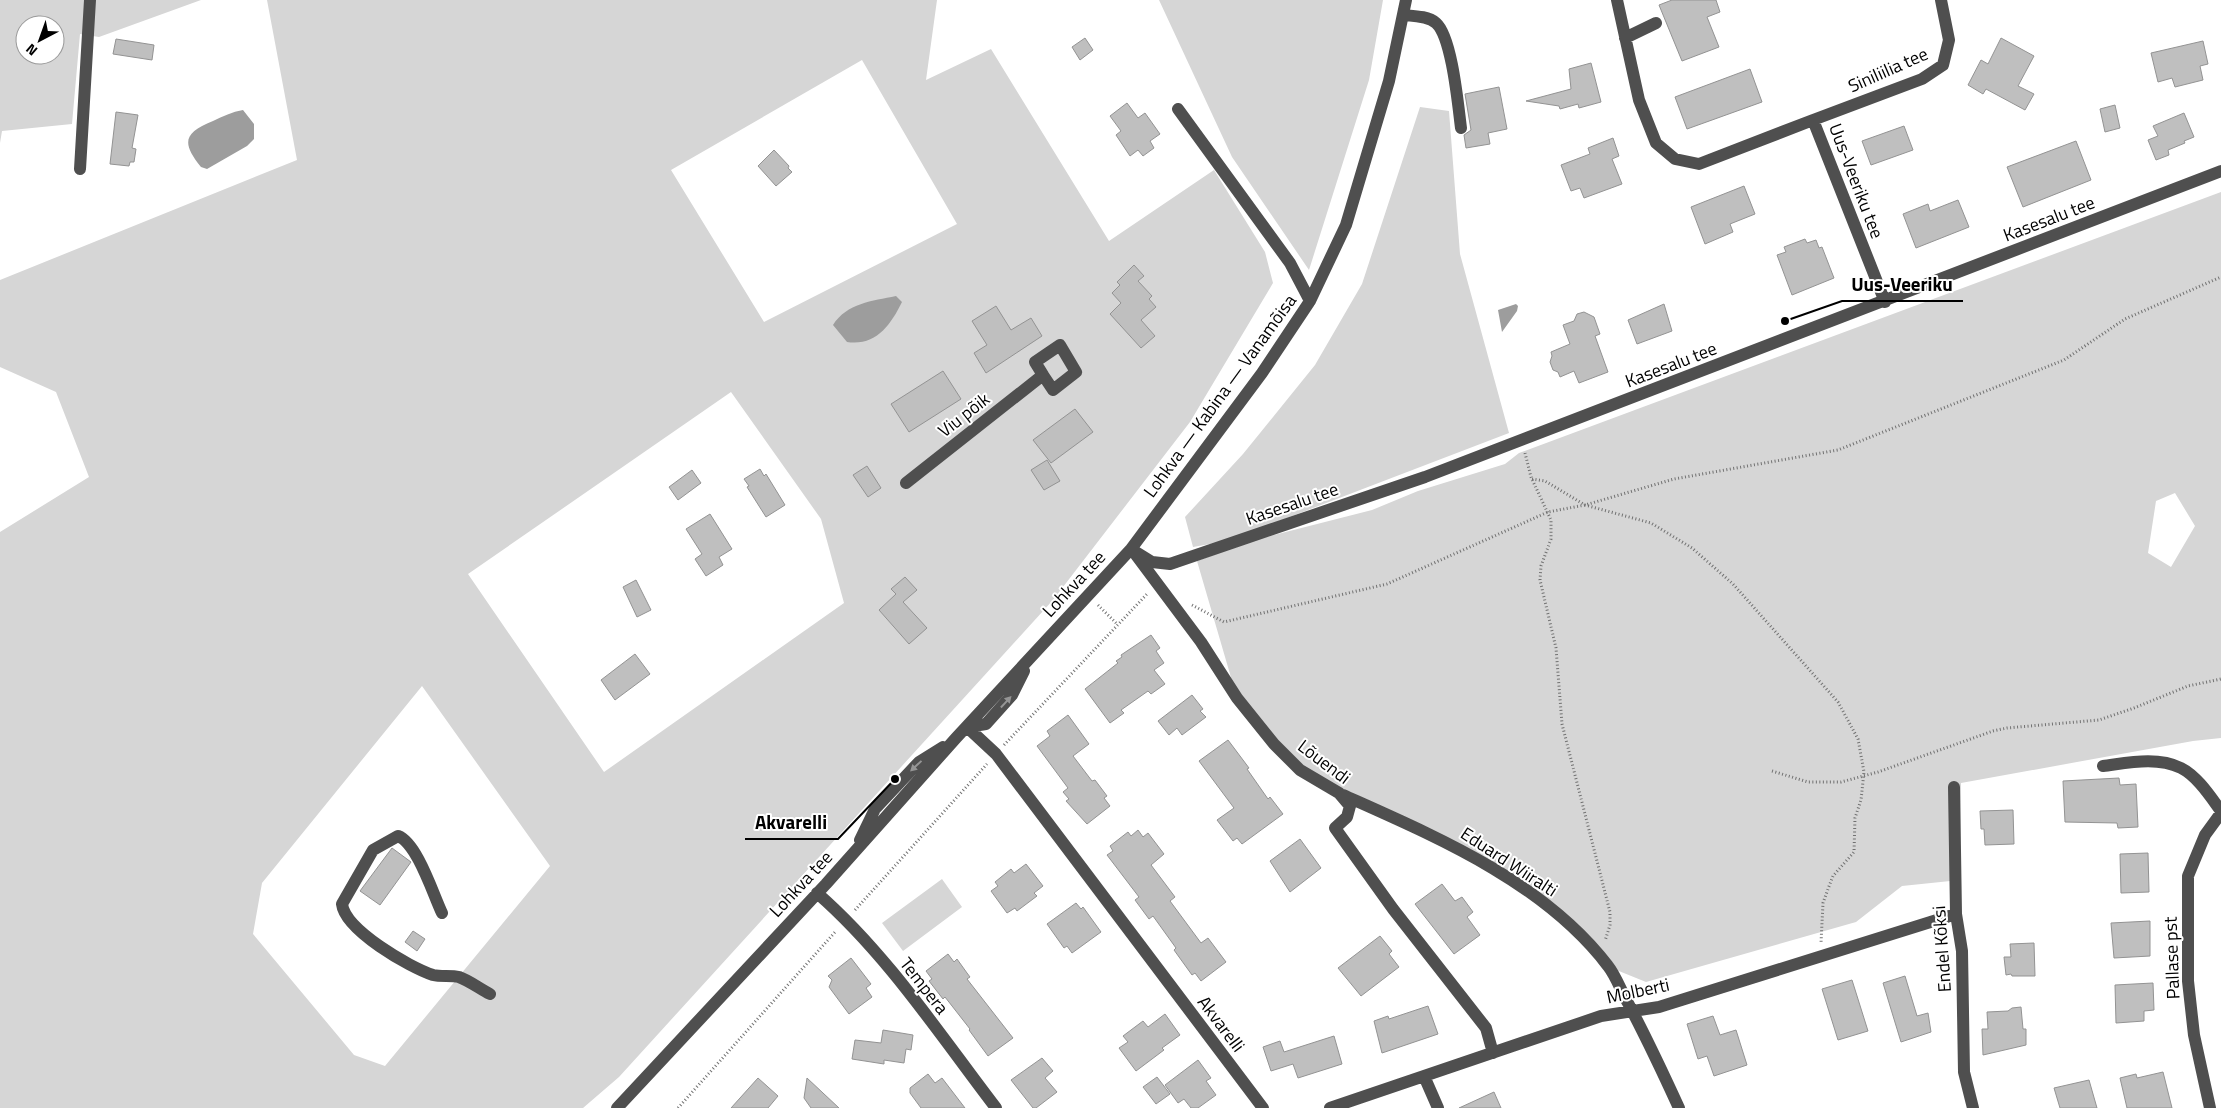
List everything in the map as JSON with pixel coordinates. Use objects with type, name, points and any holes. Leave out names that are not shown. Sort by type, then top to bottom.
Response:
[{"type":"street","points":[[80,169],[90,0]]},
{"type":"street","name":"Lohkva — Kabina — Vanamõisa","points":[[1131,549],[1262,373],[1310,300],[1326,271],[1349,216],[1389,81],[1406,0]]},
{"type":"street","name":"Uus-Veeriku tee","points":[[1617,0],[1639,100],[1656,143],[1675,159],[1699,164],[1813,120],[1884,302]]},
{"type":"street","name":"Siniliilia tee","points":[[1813,120],[1922,78],[1943,65],[1949,40],[1940,0]]},
{"type":"street","points":[[1403,15],[1428,19],[1436,23],[1442,31],[1449,52],[1461,128]]},
{"type":"street","points":[[1625,38],[1656,23]]},
{"type":"street","points":[[1178,109],[1290,263],[1310,300]]},
{"type":"street","name":"Kasesalu tee","points":[[1131,549],[1152,562],[1170,564],[1425,477],[2221,171]]},
{"type":"street","name":"Viu põik","points":[[906,483],[1044,376]]},
{"type":"street","name":"Lõuendi","points":[[1131,549],[1201,642],[1237,698],[1274,744],[1300,770],[1339,793],[1350,806],[1347,817],[1334,828],[1393,910],[1486,1028],[1493,1053]]},
{"type":"street","name":"Lohkva tee","points":[[617,1108],[854,853],[956,738],[1131,549]]},
{"type":"street","name":"Akvarelli","points":[[967,727],[996,754],[1262,1108]]},
{"type":"street","points":[[2103,766],[2146,761],[2169,764],[2181,768],[2208,794],[2221,812]]},
{"type":"street","name":"Endel Kõksi","points":[[1954,787],[1956,914],[1962,950],[1964,1072],[1973,1108]]},
{"type":"street","name":"Eduard Wiiralti","points":[[1339,793],[1440,839],[1534,895],[1578,934],[1609,967],[1680,1108]]},
{"type":"street","name":"Pallase pst","points":[[2210,1108],[2194,1035],[2188,981],[2188,876],[2205,835],[2221,812]]},
{"type":"street","points":[[442,913],[420,863],[404,838],[398,836],[373,850],[342,904],[343,912],[351,923],[376,944],[420,970],[436,976],[459,977],[490,994]]},
{"type":"street","name":"Tempera","points":[[817,893],[846,920],[890,970],[996,1108]]},
{"type":"street","name":"Molberti","points":[[1330,1108],[1602,1016],[1659,1007],[1956,914]]},
{"type":"street","points":[[1424,1076],[1438,1108]]},
{"type":"path","points":[[1185,601],[1224,622],[1387,584],[1548,512],[1585,504],[1674,479],[1838,450],[2064,360],[2125,319],[2221,277]]},
{"type":"path","points":[[1524,440],[1532,479],[1551,520],[1550,538],[1541,566],[1540,580],[1556,648],[1562,724],[1610,912],[1610,925],[1607,936],[1598,954]]},
{"type":"path","points":[[1532,479],[1545,481],[1585,504],[1651,523],[1692,548],[1733,584],[1838,702],[1858,739],[1862,754],[1864,776],[1861,800],[1855,818],[1854,852],[1833,876],[1823,903],[1820,956]]},
{"type":"path","points":[[678,1108],[996,754],[1117,624],[1150,592],[1161,589]]},
{"type":"path","points":[[1088,594],[1117,624]]},
{"type":"path","points":[[1772,770],[1808,782],[1828,784],[1864,776],[1993,731],[2099,720],[2188,686],[2221,679]]},
{"type":"shaded area","points":[[0,0],[201,0],[99,37],[80,34],[72,124],[2,131],[0,143]]},
{"type":"shaded area","points":[[267,0],[937,0],[926,80],[991,49],[1109,241],[1214,170],[1265,252],[1273,283],[1190,422],[1053,600],[619,1077],[583,1108],[0,1108],[0,532],[89,477],[56,392],[0,367],[0,280],[297,160]],"holes":[[[862,60],[957,224],[764,322],[671,170]],[[731,392],[821,519],[844,603],[604,772],[468,574]],[[422,686],[550,866],[385,1066],[354,1055],[253,934],[262,883]]]},
{"type":"shaded area","points":[[1159,0],[1383,0],[1369,80],[1309,270],[1232,157]]},
{"type":"shaded area","points":[[1420,107],[1449,111],[1460,254],[1509,433],[1227,541],[1193,547],[1185,517],[1243,454],[1315,365],[1362,284]]},
{"type":"shaded area","points":[[243,110],[254,124],[254,139],[247,146],[207,169],[201,167],[188,145],[191,134],[203,125],[228,114]]},
{"type":"shaded area","points":[[2221,192],[2221,738],[2193,741],[1961,783],[1960,880],[1902,886],[1856,922],[1646,982],[1609,967],[1535,895],[1300,770],[1237,698],[1197,561],[1254,540],[1372,510],[1418,491],[1505,464],[1519,453]],"holes":[[[2175,493],[2195,526],[2171,567],[2148,553],[2156,501]]]},
{"type":"shaded area","points":[[896,296],[902,302],[892,319],[881,332],[866,341],[847,342],[833,325],[845,312],[853,307]]},
{"type":"shaded area","points":[[1516,304],[1518,306],[1517,311],[1502,332],[1498,310]]},
{"type":"shaded area","points":[[942,879],[962,907],[903,951],[882,923]]},
{"type":"building","points":[[1672,0],[1716,0],[1720,12],[1707,17],[1719,47],[1682,61],[1659,5]]},
{"type":"building","points":[[1085,38],[1093,50],[1080,60],[1072,47]]},
{"type":"building","points":[[2001,38],[2034,56],[2018,86],[2034,94],[2025,110],[1986,89],[1983,94],[1968,85],[1981,60],[1988,64]]},
{"type":"building","points":[[116,39],[154,45],[152,60],[113,54]]},
{"type":"building","points":[[2203,41],[2208,64],[2200,66],[2203,80],[2175,87],[2172,78],[2158,82],[2151,53]]},
{"type":"building","points":[[1591,63],[1601,102],[1579,108],[1578,104],[1560,109],[1559,106],[1526,101],[1571,89],[1569,69]]},
{"type":"building","points":[[1750,69],[1762,102],[1687,129],[1675,97]]},
{"type":"building","points":[[1499,87],[1507,129],[1488,133],[1490,144],[1466,148],[1464,135],[1471,130],[1465,94]]},
{"type":"building","points":[[1127,103],[1138,118],[1145,113],[1160,134],[1150,141],[1154,148],[1143,156],[1138,150],[1130,156],[1116,135],[1121,131],[1110,116]]},
{"type":"building","points":[[2115,105],[2120,128],[2105,132],[2100,109]]},
{"type":"building","points":[[116,112],[138,115],[132,148],[136,149],[134,162],[130,162],[129,166],[110,164]]},
{"type":"building","points":[[2184,113],[2194,137],[2168,150],[2169,155],[2156,160],[2148,140],[2158,136],[2153,126]]},
{"type":"building","points":[[1904,126],[1913,150],[1871,165],[1862,141]]},
{"type":"building","points":[[1613,138],[1619,156],[1612,159],[1622,184],[1584,198],[1580,188],[1571,191],[1561,165],[1590,154],[1588,148]]},
{"type":"building","points":[[2076,141],[2091,180],[2023,207],[2007,167]]},
{"type":"building","points":[[774,150],[792,172],[776,186],[758,166]]},
{"type":"building","points":[[1744,186],[1755,214],[1730,224],[1733,232],[1705,244],[1691,207]]},
{"type":"building","points":[[1958,200],[1969,227],[1916,248],[1903,214],[1928,204],[1930,211]]},
{"type":"building","points":[[1805,239],[1807,243],[1816,240],[1819,248],[1822,247],[1834,278],[1792,295],[1777,255],[1786,252],[1784,247]]},
{"type":"building","points":[[1134,265],[1144,276],[1138,281],[1152,296],[1149,299],[1156,307],[1141,320],[1155,336],[1141,348],[1110,314],[1121,303],[1112,293],[1120,285],[1117,282]]},
{"type":"building","points":[[1664,304],[1672,331],[1637,344],[1628,320]]},
{"type":"building","points":[[996,306],[1011,330],[1031,318],[1042,336],[986,373],[974,353],[987,345],[972,321]]},
{"type":"building","points":[[1584,312],[1594,317],[1600,334],[1595,336],[1608,372],[1579,383],[1574,371],[1560,377],[1558,372],[1553,370],[1550,362],[1551,352],[1570,344],[1563,325],[1574,321],[1577,314]]},
{"type":"building","points":[[943,371],[961,399],[909,432],[891,404]]},
{"type":"building","points":[[1075,409],[1093,432],[1051,463],[1033,440]]},
{"type":"building","points":[[1047,460],[1060,481],[1044,490],[1031,470]]},
{"type":"building","points":[[867,466],[881,488],[868,497],[853,475]]},
{"type":"building","points":[[760,469],[764,476],[766,474],[785,505],[766,517],[744,479]]},
{"type":"building","points":[[692,470],[701,483],[678,500],[669,487]]},
{"type":"building","points":[[710,514],[732,549],[719,557],[723,565],[706,576],[695,559],[702,554],[686,529]]},
{"type":"building","points":[[905,577],[917,590],[903,602],[927,628],[909,644],[879,610],[896,594],[891,589]]},
{"type":"building","points":[[636,580],[651,610],[637,617],[623,587]]},
{"type":"building","points":[[1151,635],[1160,648],[1156,651],[1164,663],[1154,670],[1165,684],[1151,694],[1148,691],[1121,710],[1124,713],[1110,723],[1085,689],[1118,663],[1116,661],[1122,657],[1121,655]]},
{"type":"building","points":[[635,654],[650,674],[615,700],[601,680]]},
{"type":"building","points":[[1192,695],[1203,709],[1200,711],[1206,717],[1182,735],[1177,728],[1169,735],[1158,721]]},
{"type":"building","points":[[1068,715],[1089,744],[1073,756],[1092,781],[1095,780],[1107,796],[1104,798],[1110,806],[1087,824],[1066,801],[1069,799],[1063,792],[1068,788],[1037,746],[1050,736],[1047,731]]},
{"type":"building","points":[[1228,740],[1249,768],[1247,769],[1268,799],[1270,797],[1283,814],[1242,844],[1237,838],[1233,841],[1217,820],[1234,808],[1199,761]]},
{"type":"building","points":[[2119,778],[2120,785],[2136,784],[2138,827],[2118,828],[2117,823],[2065,822],[2063,781]]},
{"type":"building","points":[[2013,810],[2014,844],[1985,845],[1984,829],[1981,829],[1980,811]]},
{"type":"building","points":[[1138,830],[1143,837],[1148,833],[1164,854],[1151,865],[1175,897],[1170,901],[1201,943],[1208,938],[1226,962],[1201,981],[1195,973],[1192,975],[1174,950],[1176,948],[1153,916],[1149,919],[1135,900],[1139,897],[1107,855],[1113,851],[1110,846],[1128,832],[1131,836]]},
{"type":"building","points":[[1300,839],[1321,868],[1290,892],[1270,861]]},
{"type":"building","points":[[392,848],[411,862],[380,905],[360,891]]},
{"type":"building","points":[[2148,853],[2149,892],[2121,893],[2120,854]]},
{"type":"building","points":[[1026,864],[1043,886],[1034,893],[1037,896],[1017,911],[1015,908],[1007,913],[991,891],[998,886],[995,882],[1011,869],[1014,873]]},
{"type":"building","points":[[1442,884],[1455,901],[1462,897],[1473,912],[1467,917],[1480,935],[1454,954],[1415,904]]},
{"type":"building","points":[[1076,903],[1081,909],[1083,907],[1101,932],[1072,953],[1067,946],[1064,948],[1047,924]]},
{"type":"building","points":[[2150,921],[2150,956],[2114,958],[2111,923]]},
{"type":"building","points":[[413,931],[425,939],[417,951],[405,942]]},
{"type":"building","points":[[1380,936],[1392,951],[1389,954],[1399,967],[1361,996],[1338,968]]},
{"type":"building","points":[[2034,943],[2035,976],[2006,975],[2004,957],[2011,957],[2010,944]]},
{"type":"building","points":[[948,954],[954,962],[957,959],[970,977],[967,979],[1013,1038],[988,1056],[945,997],[943,999],[929,981],[932,979],[926,971]]},
{"type":"building","points":[[851,958],[871,984],[866,988],[872,997],[849,1014],[829,987],[832,980],[828,976]]},
{"type":"building","points":[[1905,976],[1917,1016],[1928,1013],[1931,1032],[1901,1042],[1883,983]]},
{"type":"building","points":[[1852,980],[1868,1031],[1838,1040],[1822,989]]},
{"type":"building","points":[[2153,983],[2154,1010],[2144,1011],[2144,1021],[2116,1023],[2115,985]]},
{"type":"building","points":[[1428,1006],[1438,1034],[1382,1053],[1374,1021],[1388,1016],[1389,1019]]},
{"type":"building","points":[[2021,1007],[2023,1029],[2026,1029],[2026,1045],[1983,1055],[1982,1029],[1988,1029],[1987,1012],[2008,1011],[2012,1008]]},
{"type":"building","points":[[1165,1014],[1180,1035],[1136,1071],[1119,1048],[1128,1042],[1123,1036],[1143,1021],[1148,1027]]},
{"type":"building","points":[[1713,1016],[1720,1035],[1736,1030],[1747,1065],[1714,1076],[1707,1056],[1698,1059],[1687,1024]]},
{"type":"building","points":[[883,1030],[913,1035],[911,1050],[906,1049],[904,1063],[884,1060],[884,1064],[852,1059],[855,1040],[881,1043]]},
{"type":"building","points":[[1334,1036],[1342,1064],[1298,1078],[1293,1064],[1271,1071],[1263,1047],[1280,1041],[1284,1052]]},
{"type":"building","points":[[1042,1058],[1053,1071],[1045,1078],[1057,1092],[1036,1108],[1033,1108],[1011,1080]]},
{"type":"building","points":[[1198,1060],[1211,1078],[1206,1081],[1216,1095],[1198,1108],[1191,1108],[1184,1099],[1178,1103],[1165,1085]]},
{"type":"building","points":[[2163,1072],[2172,1108],[2127,1108],[2120,1078],[2136,1074],[2137,1078]]},
{"type":"building","points":[[928,1074],[935,1083],[942,1078],[965,1108],[921,1108],[910,1093],[910,1088]]},
{"type":"building","points":[[1157,1077],[1170,1094],[1156,1104],[1143,1087]]},
{"type":"building","points":[[758,1078],[778,1096],[768,1108],[731,1108]]},
{"type":"building","points":[[807,1078],[839,1108],[811,1108],[804,1098]]},
{"type":"building","points":[[2089,1080],[2097,1108],[2060,1108],[2054,1088]]},
{"type":"building","points":[[1494,1092],[1501,1108],[1459,1108]]},
{"type":"place","name":"Uus-Veeriku","points":[[1785,321]]},
{"type":"place","name":"Akvarelli","points":[[895,779]]}]
